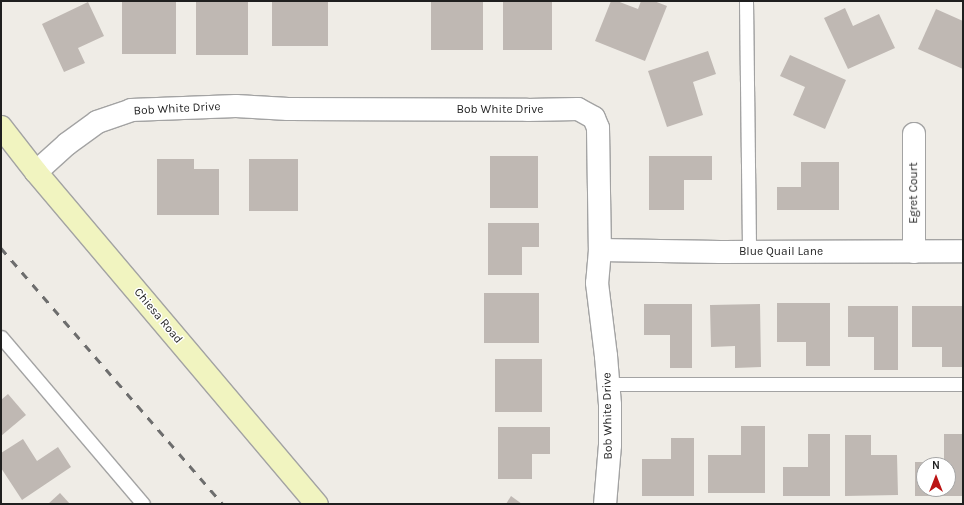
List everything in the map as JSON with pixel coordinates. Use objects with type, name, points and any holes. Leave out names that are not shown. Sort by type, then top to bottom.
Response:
[{"type":"main road","name":"Chiesa Road","points":[[1,127],[36,172],[317,504]]},
{"type":"street","name":"Bob White Drive","points":[[36,172],[66,144],[97,122],[131,110],[236,106],[320,109],[578,109],[594,118],[598,128],[600,250],[597,283],[608,384],[610,445],[604,504]]},
{"type":"street","name":"Egret Court","points":[[914,134],[914,252]]},
{"type":"street","name":"Blue Quail Lane","points":[[600,250],[963,252]]},
{"type":"lane","points":[[746,1],[749,252]]},
{"type":"lane","points":[[1,336],[143,504]]},
{"type":"lane","points":[[608,384],[963,384]]},
{"type":"building","points":[[196,1],[248,1],[248,55],[196,55]]},
{"type":"building","points":[[272,1],[328,1],[328,46],[272,46]]},
{"type":"building","points":[[431,1],[483,1],[483,50],[431,50]]},
{"type":"building","points":[[503,1],[552,1],[552,50],[503,50]]},
{"type":"building","points":[[611,1],[617,1],[638,9],[641,1],[654,1],[667,6],[645,61],[595,41]]},
{"type":"building","points":[[88,2],[104,36],[78,48],[85,63],[64,72],[42,24]]},
{"type":"building","points":[[122,2],[176,2],[176,54],[122,54]]},
{"type":"building","points":[[845,8],[853,26],[879,14],[895,48],[848,69],[824,18]]},
{"type":"building","points":[[936,9],[963,21],[963,69],[918,49]]},
{"type":"building","points":[[708,51],[716,74],[693,82],[703,115],[667,127],[648,71]]},
{"type":"building","points":[[790,55],[846,80],[825,129],[793,115],[805,87],[780,76]]},
{"type":"building","points":[[490,156],[538,156],[538,208],[490,208]]},
{"type":"building","points":[[649,156],[712,156],[712,180],[684,180],[684,210],[649,210]]},
{"type":"building","points":[[157,159],[194,159],[194,169],[219,169],[219,215],[157,215]]},
{"type":"building","points":[[249,159],[298,159],[298,211],[249,211]]},
{"type":"building","points":[[801,162],[839,162],[839,210],[777,210],[777,187],[801,187]]},
{"type":"building","points":[[488,223],[539,223],[539,247],[522,247],[522,275],[488,275]]},
{"type":"building","points":[[484,293],[539,293],[539,343],[484,343]]},
{"type":"building","points":[[777,303],[830,303],[830,366],[806,366],[806,342],[777,342]]},
{"type":"building","points":[[644,304],[692,304],[692,368],[670,368],[670,335],[644,335]]},
{"type":"building","points":[[760,304],[761,367],[735,368],[735,346],[711,347],[710,305]]},
{"type":"building","points":[[848,306],[898,306],[898,370],[874,370],[874,337],[848,337]]},
{"type":"building","points":[[912,306],[963,306],[963,367],[942,367],[942,347],[912,347]]},
{"type":"building","points":[[495,359],[542,359],[542,412],[495,412]]},
{"type":"building","points":[[8,394],[26,415],[1,436],[1,400]]},
{"type":"building","points":[[741,426],[765,426],[765,493],[708,493],[708,455],[741,455]]},
{"type":"building","points":[[498,427],[550,427],[550,454],[532,454],[532,479],[498,479]]},
{"type":"building","points":[[808,434],[830,434],[830,496],[783,496],[783,467],[808,467]]},
{"type":"building","points":[[944,434],[963,434],[963,496],[956,496],[956,457],[944,457]]},
{"type":"building","points":[[845,435],[871,435],[871,455],[897,455],[898,495],[845,496]]},
{"type":"building","points":[[671,438],[694,438],[694,496],[642,496],[642,459],[671,459]]},
{"type":"building","points":[[23,439],[37,461],[58,447],[71,467],[22,500],[1,468],[1,453]]},
{"type":"building","points":[[916,462],[916,496],[915,496]]},
{"type":"building","points":[[60,493],[70,504],[48,504]]},
{"type":"building","points":[[511,496],[522,504],[506,504]]},
{"type":"railway","points":[[1,248],[223,504]]}]
